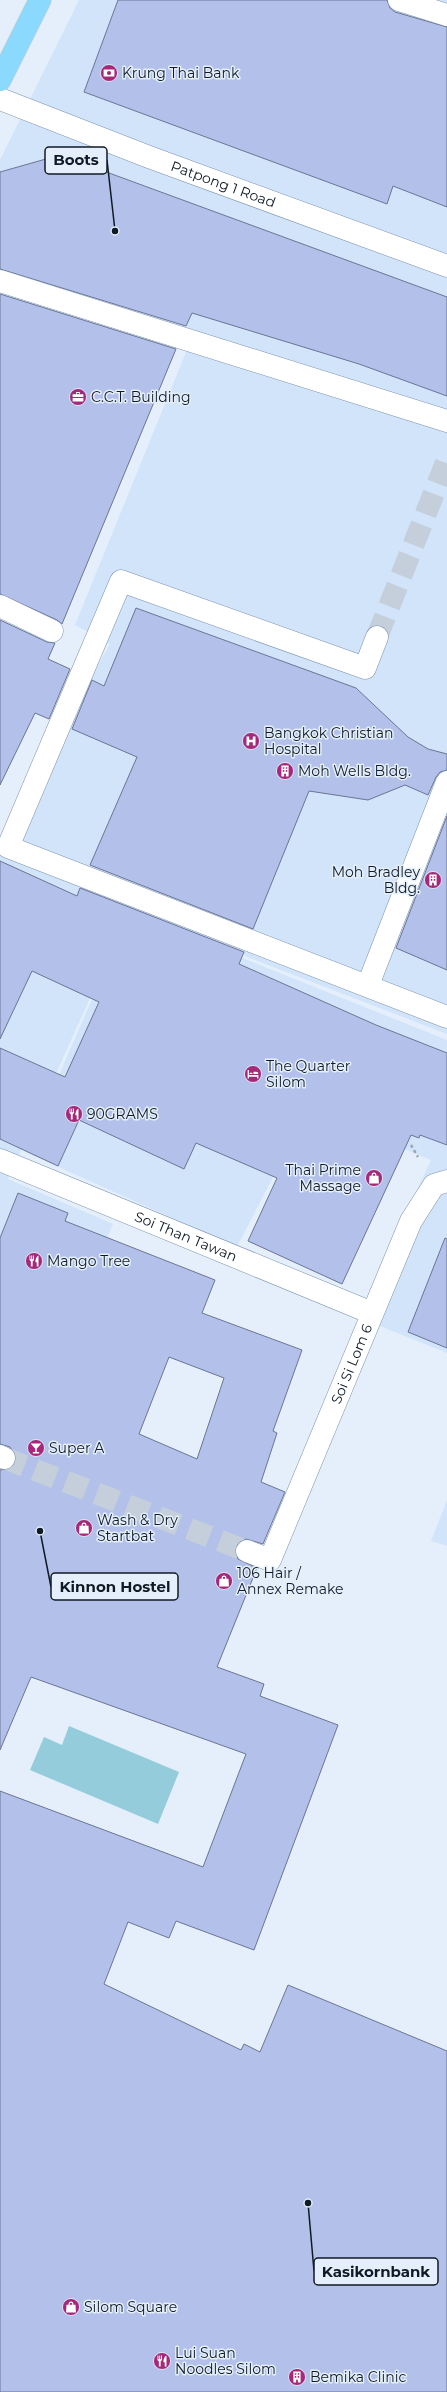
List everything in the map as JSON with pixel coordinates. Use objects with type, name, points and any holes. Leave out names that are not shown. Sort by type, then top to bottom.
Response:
[{"type":"main road","points":[[0,80],[40,0]]},
{"type":"street","points":[[399,0],[447,16]]},
{"type":"street","name":"Patpong 1 Road","points":[[0,98],[149,157],[447,266]]},
{"type":"street","points":[[0,281],[447,421]]},
{"type":"street","points":[[377,637],[365,668],[121,581],[8,847],[447,1016]]},
{"type":"street","points":[[0,606],[52,631]]},
{"type":"street","points":[[368,985],[447,782]]},
{"type":"street","name":"Soi Than Tawan","points":[[0,1161],[372,1312]]},
{"type":"street","name":"Soi Si Lom 6","points":[[247,1551],[270,1560],[411,1221],[434,1186],[447,1181]]},
{"type":"shaded area","points":[[79,0],[447,0],[447,1034],[255,960],[131,908],[8,1179],[113,1224],[0,1487],[0,839],[110,644],[75,625],[195,330],[0,266],[0,160]]},
{"type":"shaded area","name":"The Quarter Silom","points":[[130,913],[447,1040],[447,1353],[380,1326],[366,1300],[431,1160],[308,1109],[237,1247],[25,1152]]},
{"type":"shaded area","points":[[447,1500],[447,1546],[431,1541]]},
{"type":"shaded area","points":[[69,1726],[179,1772],[158,1824],[30,1770],[44,1737],[62,1745]]},
{"type":"building","points":[[118,0],[387,0],[390,8],[395,12],[447,27],[447,207],[393,186],[387,204],[84,92]]},
{"type":"building","points":[[60,155],[447,297],[447,396],[359,364],[192,313],[186,326],[0,269],[0,172]]},
{"type":"building","points":[[0,294],[176,349],[62,624],[57,620],[0,594]]},
{"type":"building","name":"Moh Wells Bldg.","points":[[136,608],[356,688],[408,737],[428,749],[447,754],[447,770],[440,772],[436,777],[428,795],[405,785],[368,800],[309,791],[253,929],[90,865],[137,757],[72,729],[92,680],[104,686]]},
{"type":"building","points":[[0,620],[47,642],[55,643],[48,659],[70,669],[49,719],[35,713],[0,785]]},
{"type":"building","name":"Moh Bradley Bldg.","points":[[447,816],[447,970],[396,948]]},
{"type":"building","name":"The Quarter Silom","points":[[0,861],[77,896],[80,888],[244,952],[239,964],[376,1025],[447,1053],[447,1145],[420,1135],[419,1138],[411,1135],[342,1284],[248,1241],[277,1178],[196,1143],[184,1169],[79,1120],[58,1166],[0,1139],[0,1048],[65,1077],[99,1002],[32,971],[0,1039]]},
{"type":"building","points":[[18,1193],[68,1213],[65,1221],[215,1280],[202,1313],[302,1350],[273,1431],[277,1433],[261,1482],[285,1492],[263,1544],[246,1539],[236,1546],[235,1552],[238,1559],[257,1568],[217,1667],[264,1684],[260,1696],[338,1725],[254,1950],[176,1921],[169,1938],[128,1922],[104,1984],[241,2050],[244,2044],[260,2052],[288,1985],[447,2051],[447,2392],[0,2392],[0,1791],[203,1867],[246,1754],[31,1677],[0,1750],[0,1470],[11,1468],[16,1458],[10,1447],[0,1444],[0,1238]],"holes":[[[169,1357],[224,1378],[197,1459],[139,1434]]]},
{"type":"building","points":[[445,1238],[447,1239],[447,1348],[408,1332]]},
{"type":"tunnel","points":[[377,637],[447,460]]},
{"type":"tunnel","points":[[4,1458],[247,1551]]},
{"type":"place","name":"Krung Thai Bank","points":[[109,73]]},
{"type":"place","name":"Boots","points":[[115,231]]},
{"type":"place","name":"C.C.T. Building","points":[[78,397]]},
{"type":"place","name":"Bangkok Christian Hospital","points":[[251,741]]},
{"type":"place","name":"Moh Wells Bldg.","points":[[285,771]]},
{"type":"place","name":"Moh Bradley Bldg.","points":[[433,880]]},
{"type":"place","name":"The Quarter Silom","points":[[253,1074]]},
{"type":"place","name":"90GRAMS","points":[[74,1114]]},
{"type":"place","name":"Thai Prime Massage","points":[[374,1178]]},
{"type":"place","name":"Mango Tree","points":[[34,1261]]},
{"type":"place","name":"Super A","points":[[36,1448]]},
{"type":"place","name":"Wash & Dry Startbat","points":[[84,1528]]},
{"type":"place","name":"Kinnon Hostel","points":[[40,1531]]},
{"type":"place","name":"106 Hair / Annex Remake","points":[[224,1581]]},
{"type":"place","name":"Kasikornbank","points":[[308,2203]]},
{"type":"place","name":"Silom Square","points":[[71,2307]]},
{"type":"place","name":"Lui Suan Noodles Silom","points":[[162,2361]]},
{"type":"place","name":"Bemika Clinic","points":[[297,2377]]}]
